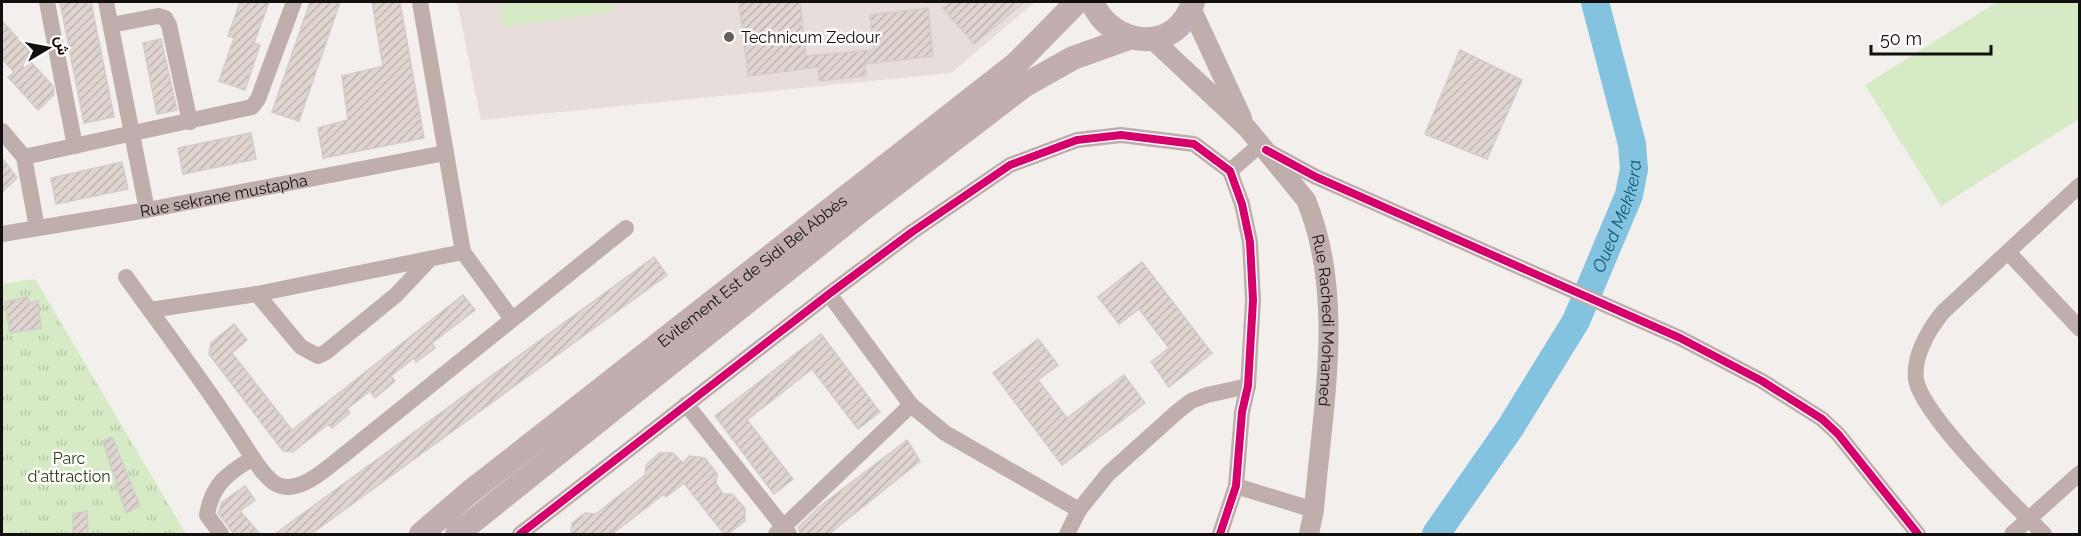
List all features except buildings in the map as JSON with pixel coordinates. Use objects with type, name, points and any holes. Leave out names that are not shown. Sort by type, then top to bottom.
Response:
[{"type":"highway","name":"Evitement Est de Sidi Bel Abbès","points":[[421,534],[470,492],[1017,63],[1077,2]]},
{"type":"highway","points":[[1092,2],[1105,24],[1140,38]]},
{"type":"highway","name":"Evitement Est de Sidi Bel Abbès","points":[[457,534],[861,210],[1025,85],[1073,58],[1179,25],[1192,5]]},
{"type":"main road","points":[[1192,5],[1248,128]]},
{"type":"main road","points":[[1140,38],[1248,128]]},
{"type":"main road","name":"Rue Rachedi Mohamed","points":[[1248,128],[1306,200],[1322,260],[1328,305],[1328,342],[1314,510],[1309,534]]},
{"type":"street","points":[[47,2],[75,146]]},
{"type":"street","points":[[106,2],[147,210]]},
{"type":"street","points":[[24,157],[249,109],[254,105],[294,2]]},
{"type":"street","points":[[420,2],[464,252],[512,319]]},
{"type":"street","points":[[111,25],[158,16],[167,20],[190,122]]},
{"type":"street","points":[[2,131],[24,157],[37,228]]},
{"type":"street","points":[[524,533],[686,404],[830,294],[912,232],[1010,165],[1077,140],[1120,135],[1194,144],[1215,157],[1230,171],[1242,204],[1250,242],[1253,300],[1248,386],[1242,412],[1236,486],[1220,534]]},
{"type":"street","points":[[1230,171],[1264,147],[1316,177],[1560,284],[1710,353],[1822,419],[1884,490],[1918,534]]},
{"type":"street","name":"Rue sekrane mustapha","points":[[2,234],[147,210],[446,153]]},
{"type":"street","points":[[2044,534],[1960,447],[1927,405],[1916,378],[1925,337],[1934,323],[1969,285],[2008,252],[2079,185]]},
{"type":"street","points":[[126,277],[210,392],[253,458],[274,483],[282,487],[291,487],[311,479],[626,228]]},
{"type":"street","points":[[150,309],[256,294],[464,252]]},
{"type":"street","points":[[2008,252],[2079,329]]},
{"type":"street","points":[[256,294],[301,347],[318,356],[396,296],[430,259]]},
{"type":"street","points":[[830,294],[911,405],[945,434],[1079,510]]},
{"type":"street","points":[[1067,534],[1079,510],[1108,474],[1177,412],[1191,401],[1207,395],[1248,386]]},
{"type":"street","points":[[686,404],[783,532],[911,405]]},
{"type":"street","points":[[221,534],[207,514],[209,501],[218,483],[228,473],[253,458]]},
{"type":"street","points":[[2012,534],[2079,473]]},
{"type":"street","points":[[1236,486],[1314,510]]},
{"type":"shaded area","name":"Technicum Zedour","points":[[457,2],[1035,2],[951,73],[481,120]]},
{"type":"green space","points":[[500,2],[611,2],[612,12],[503,27]]},
{"type":"green space","points":[[1997,2],[2079,2],[2079,119],[1941,206],[1865,85]]},
{"type":"green space","name":"Parc d'attraction","points":[[35,279],[186,534],[2,534],[2,284]]},
{"type":"waterway","name":"Oued Mekkera","points":[[1436,534],[1510,428],[1576,321],[1629,195],[1634,169],[1632,144],[1595,2]]},
{"type":"cycle path","points":[[520,534],[829,294],[912,232],[1010,165],[1077,140],[1121,135],[1194,144],[1230,171],[1242,204],[1250,242],[1253,300],[1248,386],[1242,412],[1236,486],[1220,534]]},
{"type":"cycle path","points":[[1266,150],[1316,177],[1680,338],[1762,381],[1822,419],[1838,434],[1918,534]]},
{"type":"place","name":"Technicum Zedour","points":[[729,37]]}]
